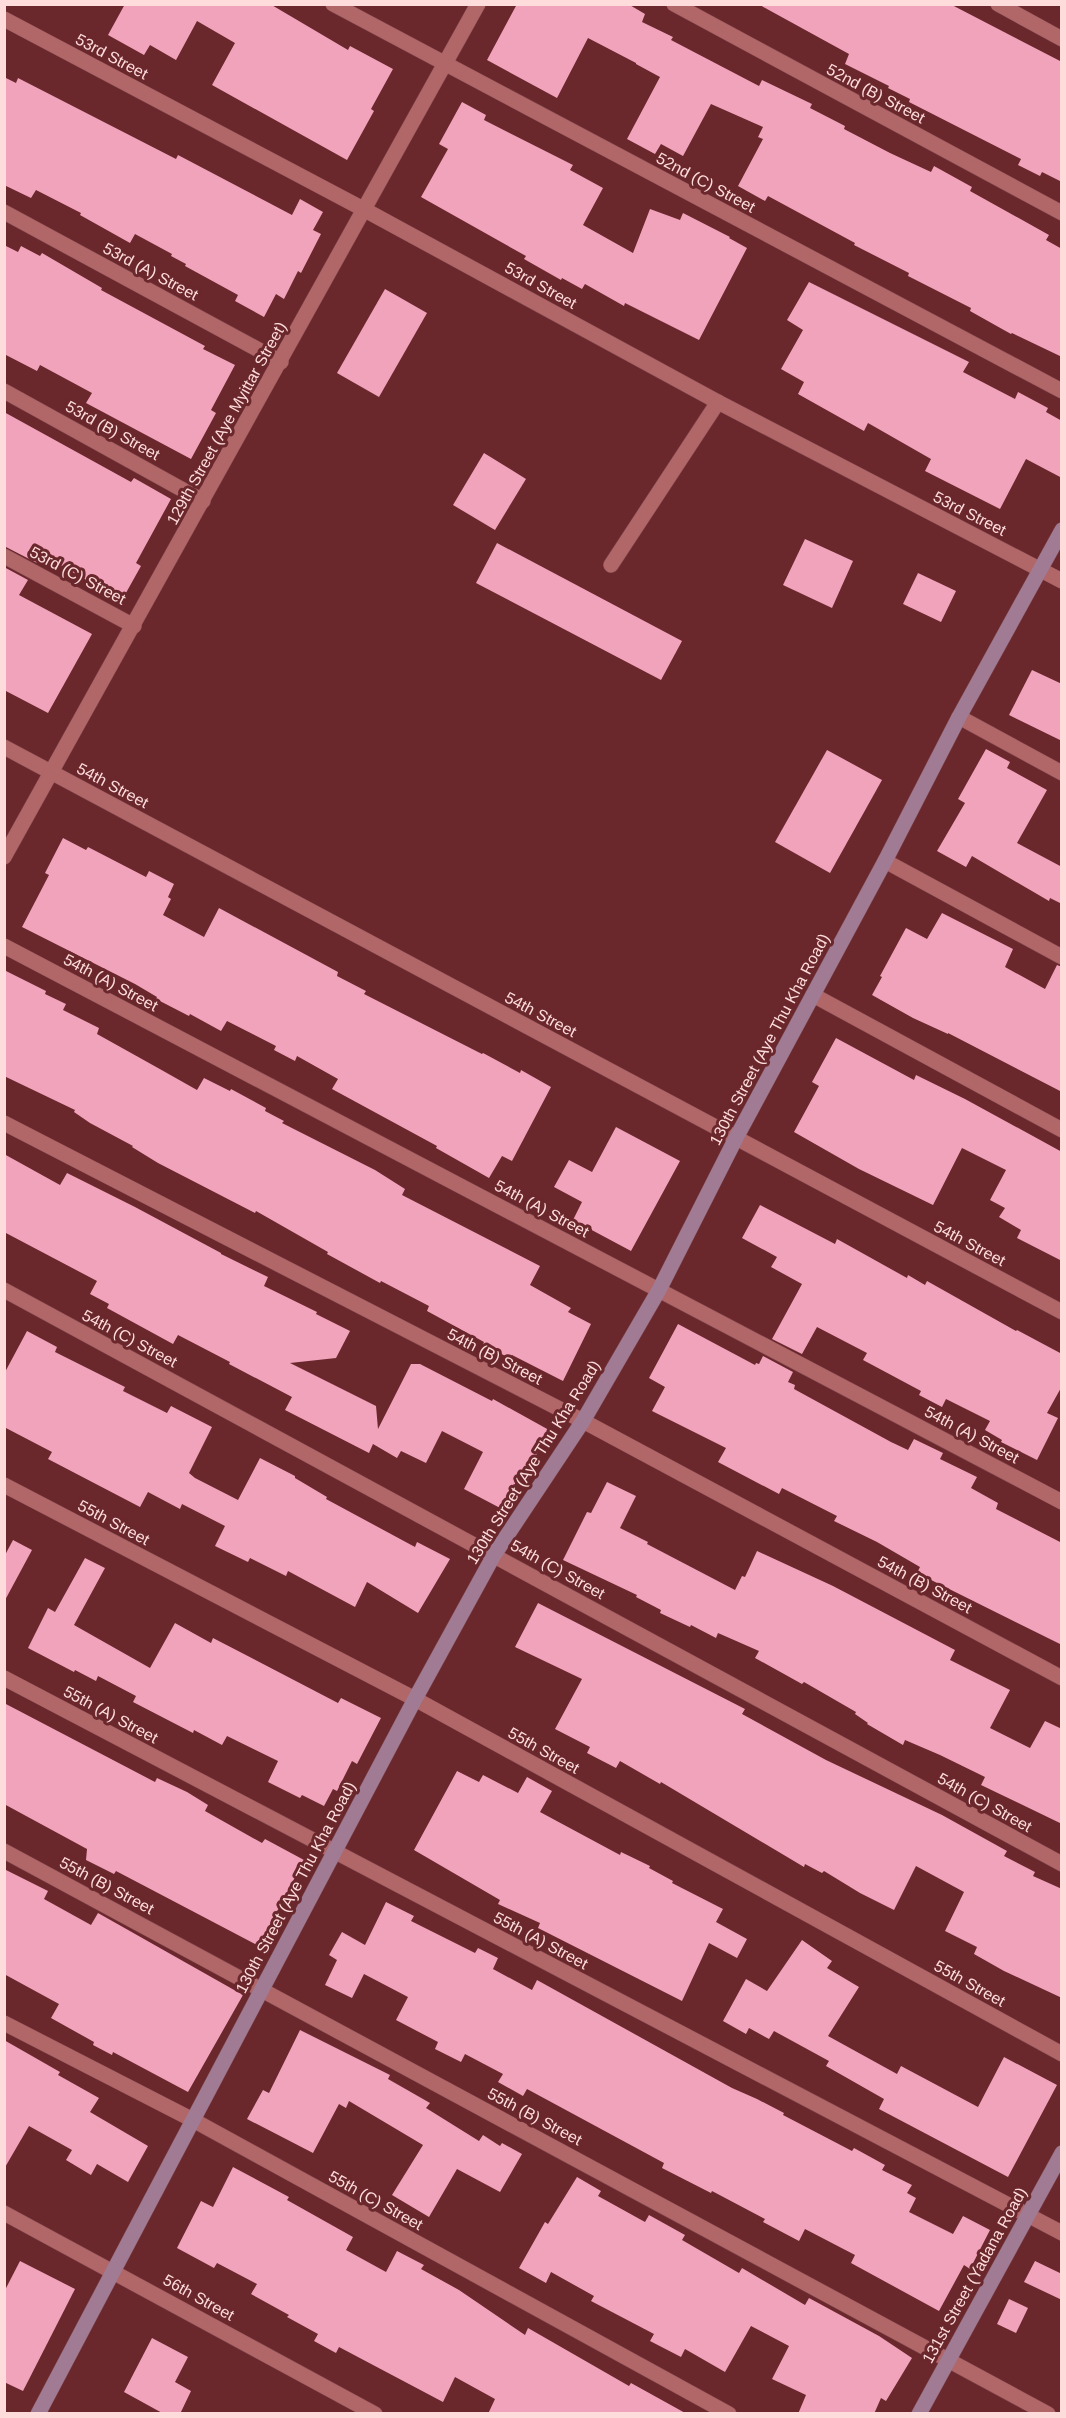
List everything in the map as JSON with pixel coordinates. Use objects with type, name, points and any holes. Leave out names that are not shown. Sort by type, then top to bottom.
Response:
[{"type":"street","name":"52nd (C) Street","points":[[333,4],[1062,391]]},
{"type":"street","name":"129th Street (Aye Myittar Street)","points":[[4,857],[478,4]]},
{"type":"street","name":"52nd (B) Street","points":[[674,4],[1062,213]]},
{"type":"street","points":[[998,4],[1062,39]]},
{"type":"street","name":"53rd Street","points":[[4,19],[365,210],[718,402],[1062,581]]},
{"type":"street","name":"53rd (A) Street","points":[[4,213],[281,362]]},
{"type":"street","name":"53rd (B) Street","points":[[4,391],[203,501]]},
{"type":"street","points":[[611,565],[718,402]]},
{"type":"street","name":"130th Street (Aye Thu Kha Road)","points":[[38,2414],[415,1699],[494,1555],[583,1421],[659,1290],[736,1138],[885,861],[959,717],[1062,530]]},
{"type":"street","name":"53rd (C) Street","points":[[4,556],[134,626]]},
{"type":"street","points":[[959,717],[1062,773]]},
{"type":"street","name":"54th Street","points":[[4,747],[1062,1312]]},
{"type":"street","points":[[885,861],[1062,957]]},
{"type":"street","name":"54th (A) Street","points":[[4,946],[1062,1502]]},
{"type":"street","points":[[813,995],[1062,1130]]},
{"type":"street","name":"54th (B) Street","points":[[4,1123],[583,1421],[1062,1678]]},
{"type":"street","name":"54th (C) Street","points":[[4,1290],[1062,1864]]},
{"type":"street","name":"55th Street","points":[[4,1485],[415,1699],[1062,2054]]},
{"type":"street","name":"55th (A) Street","points":[[4,1678],[1062,2234]]},
{"type":"street","name":"55th (B) Street","points":[[4,1851],[262,1988],[1048,2414]]},
{"type":"street","name":"55th (C) Street","points":[[4,2023],[193,2120],[729,2414]]},
{"type":"street","name":"131st Street (Yadana Road)","points":[[919,2414],[1062,2153]]},
{"type":"street","name":"56th Street","points":[[4,2212],[375,2414]]},
{"type":"building","points":[[125,4],[270,4],[348,50],[350,46],[393,69],[371,109],[374,111],[347,160],[212,85],[235,43],[197,21],[176,60],[150,45],[144,55],[108,35]]},
{"type":"building","points":[[517,4],[628,4],[645,14],[642,22],[673,37],[671,40],[759,86],[762,80],[812,104],[810,108],[890,153],[931,172],[934,166],[972,187],[970,191],[1049,235],[1046,240],[1062,249],[1062,357],[1011,334],[970,311],[971,308],[908,276],[909,273],[768,196],[765,201],[738,186],[763,139],[758,137],[763,127],[711,104],[683,156],[661,144],[655,154],[627,139],[660,77],[636,63],[588,38],[557,98],[487,60]]},
{"type":"building","points":[[758,4],[950,4],[1062,62],[1062,182],[1042,172],[1040,176],[1018,165],[1021,159],[909,102],[910,99],[888,88],[889,86],[845,64],[849,54]]},
{"type":"building","points":[[4,77],[16,83],[18,78],[176,159],[178,155],[292,215],[300,199],[323,212],[313,230],[321,234],[301,273],[298,271],[284,299],[276,294],[264,317],[235,301],[238,295],[185,266],[186,264],[171,256],[172,254],[135,234],[130,243],[80,215],[81,213],[36,190],[31,198],[4,185]]},
{"type":"building","points":[[462,102],[486,115],[484,120],[573,165],[570,170],[603,188],[583,225],[633,253],[650,209],[680,220],[683,213],[747,248],[699,340],[625,303],[624,306],[585,284],[582,289],[562,278],[561,280],[524,259],[526,256],[421,197],[448,149],[439,144]]},
{"type":"building","points":[[4,245],[18,252],[21,246],[40,256],[42,253],[102,288],[101,290],[205,346],[203,349],[235,365],[211,410],[216,413],[191,459],[86,403],[92,393],[40,365],[37,371],[4,354]]},
{"type":"building","points":[[809,282],[969,362],[963,372],[1015,399],[1018,392],[1048,408],[1046,412],[1062,421],[1062,478],[1026,459],[1000,509],[925,471],[931,459],[868,423],[864,431],[798,394],[804,382],[781,369],[803,330],[787,320]]},
{"type":"building","points":[[385,289],[427,313],[379,397],[337,373]]},
{"type":"building","points":[[4,412],[131,482],[134,478],[171,499],[136,563],[141,566],[122,600],[42,555],[37,563],[4,546]]},
{"type":"building","points":[[484,453],[526,479],[495,530],[453,505]]},
{"type":"building","points":[[805,539],[853,561],[832,608],[783,585]]},
{"type":"building","points":[[497,543],[682,641],[661,680],[476,583]]},
{"type":"building","points":[[4,567],[28,580],[19,595],[92,634],[48,713],[4,690]]},
{"type":"building","points":[[918,573],[956,591],[941,622],[903,604]]},
{"type":"building","points":[[1032,670],[1062,684],[1062,741],[1009,715]]},
{"type":"building","points":[[986,749],[1010,762],[1007,768],[1047,790],[1017,843],[1062,867],[1062,904],[1050,898],[1049,901],[972,856],[966,867],[937,851],[965,803],[958,799]]},
{"type":"building","points":[[827,750],[882,780],[830,873],[775,842]]},
{"type":"building","points":[[63,838],[86,850],[88,847],[146,877],[149,871],[174,884],[168,897],[171,899],[163,915],[204,937],[219,908],[338,972],[337,976],[366,991],[364,994],[520,1073],[521,1070],[551,1087],[512,1161],[502,1156],[489,1178],[436,1148],[437,1146],[332,1089],[338,1079],[297,1056],[295,1061],[274,1050],[276,1046],[227,1021],[221,1031],[190,1014],[189,1016],[156,999],[157,997],[135,984],[22,927],[49,875],[45,873]]},
{"type":"building","points":[[942,913],[1013,949],[1005,967],[1045,989],[1057,965],[1062,967],[1062,1092],[948,1033],[913,1018],[872,995],[906,928],[927,939]]},
{"type":"building","points":[[4,970],[66,1004],[63,1010],[99,1028],[97,1034],[197,1090],[204,1078],[230,1091],[231,1089],[266,1108],[265,1111],[284,1121],[282,1123],[375,1170],[405,1189],[402,1195],[540,1266],[530,1285],[571,1308],[568,1312],[591,1324],[563,1381],[512,1355],[511,1359],[483,1344],[484,1342],[427,1311],[429,1306],[327,1254],[328,1252],[256,1211],[255,1213],[158,1163],[133,1146],[90,1123],[74,1112],[75,1110],[4,1076]]},
{"type":"building","points":[[836,1038],[914,1080],[916,1075],[965,1099],[1062,1152],[1062,1261],[1017,1238],[1021,1230],[999,1217],[1005,1208],[990,1200],[1006,1170],[962,1148],[933,1205],[859,1169],[794,1132],[819,1086],[812,1082]]},
{"type":"building","points":[[616,1127],[680,1161],[631,1251],[573,1220],[582,1202],[554,1187],[569,1160],[592,1172]]},
{"type":"building","points":[[4,1154],[60,1185],[67,1173],[135,1207],[268,1277],[264,1286],[350,1331],[336,1358],[290,1363],[376,1406],[378,1429],[411,1364],[420,1364],[492,1401],[493,1399],[549,1430],[526,1475],[521,1472],[502,1509],[464,1489],[483,1452],[442,1431],[426,1463],[401,1451],[397,1458],[373,1444],[369,1453],[285,1410],[292,1397],[229,1364],[230,1362],[178,1335],[173,1344],[107,1308],[109,1304],[90,1294],[97,1281],[4,1232]]},
{"type":"building","points":[[760,1205],[835,1244],[837,1239],[907,1278],[908,1275],[925,1285],[927,1281],[1062,1354],[1062,1386],[1047,1413],[1058,1418],[1037,1460],[1001,1442],[1002,1440],[985,1430],[990,1421],[946,1399],[942,1407],[919,1395],[921,1391],[863,1360],[867,1353],[817,1327],[802,1354],[772,1339],[802,1284],[771,1267],[777,1257],[742,1238]]},
{"type":"building","points":[[678,1324],[755,1365],[759,1364],[763,1356],[793,1372],[788,1382],[795,1385],[794,1389],[891,1442],[908,1450],[914,1439],[943,1453],[940,1459],[977,1477],[971,1488],[998,1503],[996,1509],[1062,1543],[1062,1645],[917,1573],[920,1567],[834,1521],[837,1516],[782,1488],[779,1494],[718,1462],[726,1448],[652,1411],[665,1387],[649,1378]]},
{"type":"building","points":[[27,1331],[57,1347],[55,1352],[125,1387],[123,1391],[167,1413],[171,1406],[212,1427],[189,1473],[195,1478],[238,1500],[260,1458],[295,1476],[327,1497],[326,1499],[415,1547],[417,1542],[450,1559],[418,1613],[367,1582],[355,1607],[288,1571],[286,1576],[250,1558],[248,1562],[215,1546],[225,1526],[182,1504],[180,1509],[148,1492],[140,1507],[48,1459],[52,1452],[4,1427],[4,1374]]},
{"type":"building","points":[[607,1482],[636,1496],[620,1528],[648,1542],[647,1544],[735,1590],[742,1576],[745,1577],[757,1551],[833,1586],[955,1650],[950,1660],[1010,1690],[990,1728],[1030,1748],[1045,1721],[1062,1729],[1062,1824],[981,1785],[985,1777],[905,1740],[903,1745],[867,1724],[855,1714],[856,1712],[804,1682],[802,1684],[755,1658],[759,1651],[718,1633],[716,1638],[691,1625],[690,1627],[660,1613],[661,1610],[636,1597],[637,1595],[563,1560],[587,1512],[591,1513]]},
{"type":"building","points":[[13,1540],[32,1550],[4,1602],[4,1557]]},
{"type":"building","points":[[85,1558],[105,1568],[74,1625],[150,1668],[175,1623],[211,1643],[213,1638],[338,1703],[341,1698],[381,1718],[357,1764],[352,1761],[337,1791],[333,1789],[324,1806],[302,1795],[300,1798],[268,1782],[278,1761],[227,1736],[222,1745],[194,1730],[193,1733],[133,1702],[136,1696],[98,1676],[96,1681],[28,1648],[48,1608],[55,1612]]},
{"type":"building","points":[[538,1603],[745,1709],[742,1714],[826,1760],[942,1815],[1007,1851],[1004,1856],[1035,1872],[1033,1876],[1062,1889],[1062,1998],[974,1954],[977,1947],[945,1931],[964,1892],[916,1866],[894,1910],[824,1871],[822,1873],[805,1864],[804,1867],[661,1782],[660,1784],[620,1761],[616,1768],[587,1753],[590,1747],[555,1729],[582,1679],[515,1647]]},
{"type":"building","points":[[4,1703],[155,1782],[157,1778],[187,1792],[208,1805],[205,1811],[262,1843],[265,1839],[304,1860],[259,1946],[116,1871],[114,1874],[86,1860],[87,1849],[4,1804]]},
{"type":"building","points":[[457,1771],[479,1782],[483,1775],[518,1793],[527,1777],[552,1791],[540,1812],[620,1855],[621,1852],[650,1866],[649,1868],[673,1881],[672,1883],[723,1909],[716,1922],[747,1939],[737,1958],[709,1943],[682,2001],[538,1928],[540,1923],[498,1904],[500,1900],[414,1850]]},
{"type":"building","points":[[4,1869],[48,1891],[44,1899],[91,1925],[98,1913],[243,1995],[188,2092],[113,2052],[112,2055],[93,2045],[94,2042],[51,2018],[59,2004],[4,1974]]},
{"type":"building","points":[[386,1902],[414,1916],[411,1921],[475,1953],[478,1948],[498,1958],[493,1969],[532,1990],[537,1980],[732,2088],[784,2113],[783,2115],[852,2151],[854,2148],[885,2165],[882,2170],[912,2185],[907,2193],[916,2198],[909,2212],[953,2234],[963,2216],[990,2230],[970,2269],[964,2265],[939,2311],[851,2263],[855,2255],[805,2229],[799,2241],[763,2222],[765,2219],[662,2168],[664,2163],[527,2089],[523,2096],[498,2082],[503,2074],[465,2054],[461,2062],[435,2049],[438,2042],[396,2020],[408,1997],[364,1974],[352,1998],[325,1985],[337,1960],[329,1955],[342,1932],[365,1945]]},
{"type":"building","points":[[802,1940],[832,1961],[827,1968],[859,1987],[828,2036],[897,2074],[901,2066],[978,2107],[1004,2057],[1057,2085],[1008,2177],[879,2109],[884,2099],[826,2066],[829,2061],[774,2031],[769,2039],[749,2028],[746,2034],[723,2021],[746,1979],[767,1991]]},
{"type":"building","points":[[300,2030],[390,2075],[388,2079],[430,2103],[426,2108],[479,2141],[483,2135],[500,2146],[502,2143],[522,2154],[500,2192],[457,2169],[429,2217],[392,2195],[423,2145],[349,2101],[346,2108],[339,2104],[313,2153],[247,2119],[263,2090],[269,2093]]},
{"type":"building","points":[[4,2040],[60,2072],[58,2075],[99,2098],[90,2112],[148,2146],[128,2182],[97,2164],[91,2175],[66,2160],[72,2150],[29,2126],[4,2169]]},
{"type":"building","points":[[233,2167],[289,2197],[287,2200],[353,2237],[346,2250],[386,2272],[397,2251],[424,2265],[421,2269],[459,2290],[525,2335],[528,2328],[629,2386],[631,2383],[687,2414],[488,2414],[495,2399],[455,2377],[443,2402],[339,2347],[336,2353],[314,2341],[318,2334],[251,2294],[257,2284],[217,2263],[214,2268],[177,2248],[201,2201],[213,2207]]},
{"type":"building","points":[[577,2177],[601,2191],[598,2196],[645,2222],[649,2215],[685,2235],[682,2240],[739,2273],[742,2268],[805,2305],[809,2298],[879,2336],[912,2358],[886,2401],[881,2398],[874,2414],[798,2414],[806,2395],[772,2379],[789,2346],[751,2326],[725,2372],[685,2349],[681,2357],[650,2341],[654,2334],[591,2301],[594,2296],[551,2272],[546,2283],[519,2268],[545,2222],[548,2224]]},
{"type":"building","points":[[20,2261],[75,2289],[23,2391],[4,2382],[4,2292]]},
{"type":"building","points":[[1035,2261],[1062,2274],[1062,2300],[1024,2282]]},
{"type":"building","points":[[1009,2299],[1028,2308],[1016,2333],[997,2324]]},
{"type":"building","points":[[152,2338],[188,2357],[175,2382],[191,2391],[180,2414],[164,2414],[124,2392]]}]
